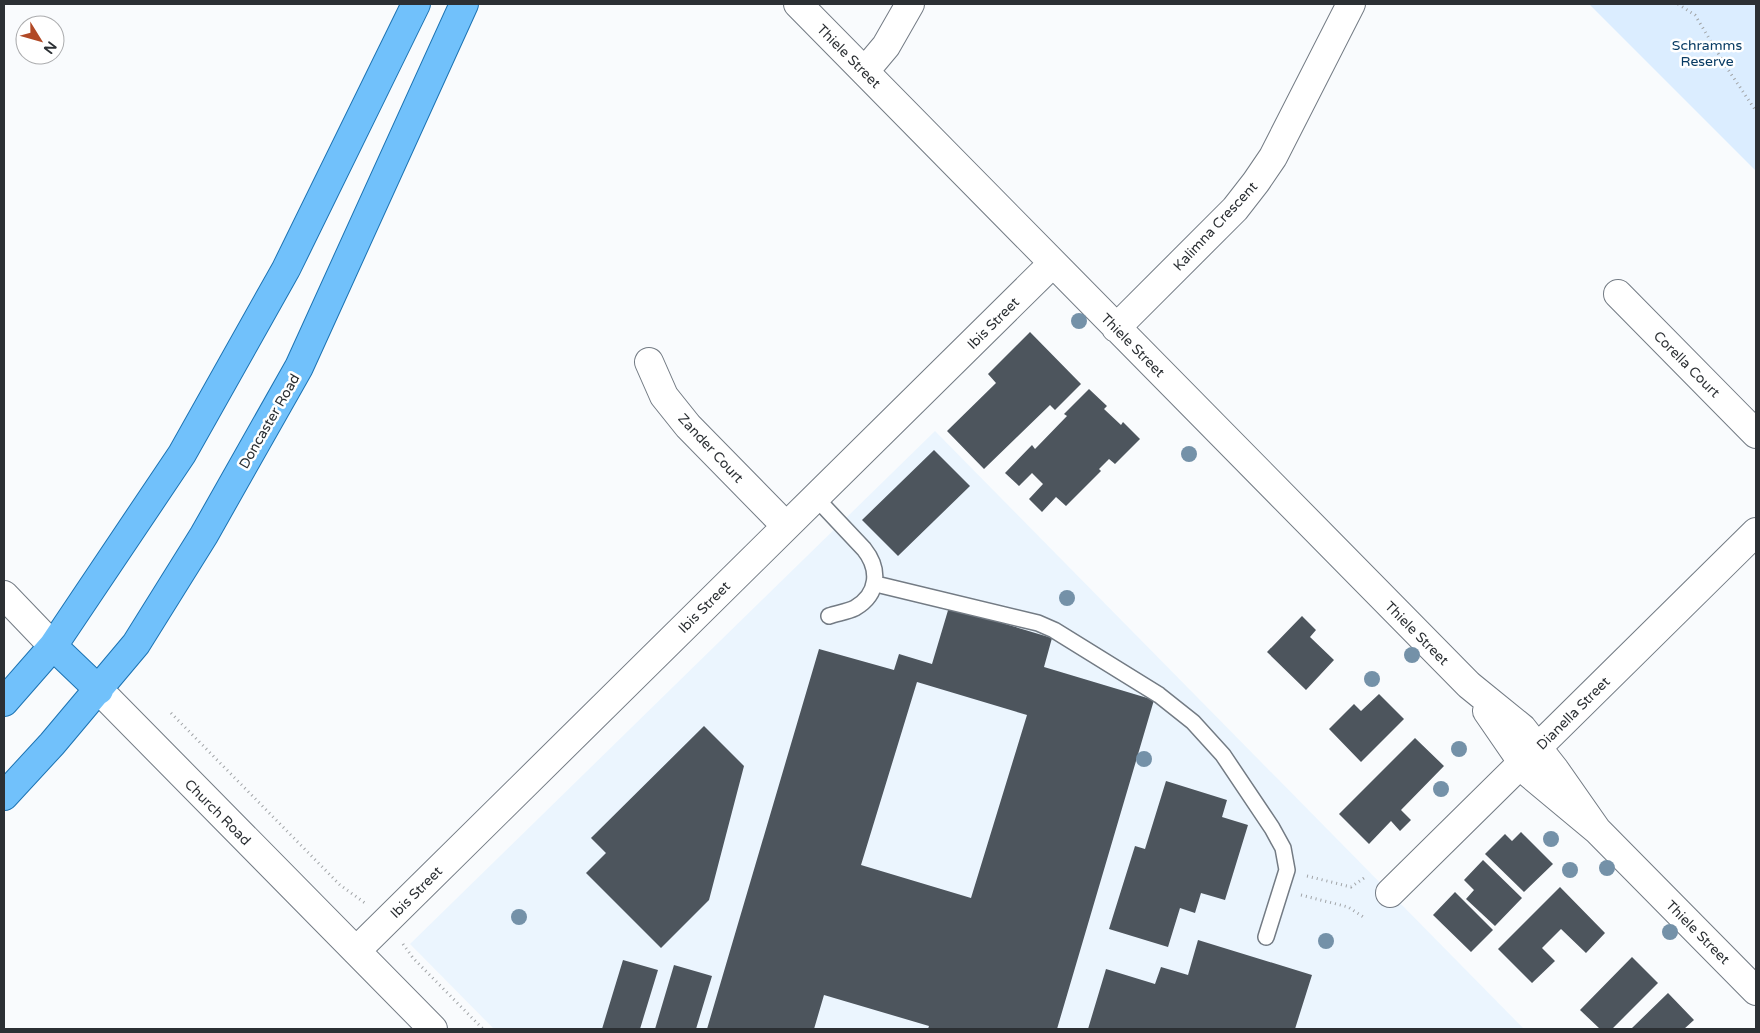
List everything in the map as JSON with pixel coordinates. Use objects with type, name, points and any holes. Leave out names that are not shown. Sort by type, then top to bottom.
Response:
[{"type":"main road","points":[[4,702],[53,646],[187,445],[286,269],[416,4]]},
{"type":"main road","name":"Doncaster Road","points":[[4,796],[99,690],[136,644],[199,544],[299,367],[464,4]]},
{"type":"main road","name":"Church Road","points":[[53,646],[99,690]]},
{"type":"street","name":"Thiele Street","points":[[798,4],[1052,264],[1469,685],[1522,728],[1529,756],[1597,830],[1756,991]]},
{"type":"street","points":[[865,71],[880,54],[904,19],[910,4]]},
{"type":"street","name":"Kalimna Crescent","points":[[1116,328],[1235,209],[1256,182],[1273,157],[1351,4]]},
{"type":"street","name":"Ibis Street","points":[[356,951],[1052,264]]},
{"type":"street","name":"Corella Court","points":[[1618,294],[1756,434]]},
{"type":"street","name":"Zander Court","points":[[649,362],[664,396],[688,426],[786,526]]},
{"type":"street","name":"Dianella Street","points":[[1390,893],[1756,532]]},
{"type":"street","name":"Church Road","points":[[4,595],[53,646]]},
{"type":"street","name":"Church Road","points":[[99,690],[433,1029]]},
{"type":"lane","points":[[815,497],[870,557],[876,584],[868,598],[854,608],[829,616]]},
{"type":"lane","points":[[876,584],[1038,623],[1054,630],[1159,695],[1193,722],[1223,755],[1272,828],[1282,848],[1287,870],[1266,937]]},
{"type":"path","points":[[1678,4],[1695,15],[1726,68],[1756,111]]},
{"type":"path","points":[[171,713],[340,885],[360,899],[385,923],[413,958],[484,1029]]},
{"type":"path","points":[[1330,883],[1351,887],[1366,876]]},
{"type":"path","points":[[1281,890],[1348,907],[1365,918]]},
{"type":"shaded area","points":[[935,431],[1524,1029],[494,1029],[410,944]]},
{"type":"green space","name":"Schramms Reserve","points":[[1589,4],[1756,4],[1756,171]]},
{"type":"building","points":[[1030,332],[1081,384],[1055,410],[1050,405],[984,469],[947,431],[996,383],[988,374]]},
{"type":"building","points":[[1089,389],[1107,406],[1104,409],[1121,425],[1123,422],[1140,439],[1115,464],[1109,459],[1099,469],[1101,471],[1066,506],[1056,497],[1042,512],[1029,499],[1043,484],[1032,473],[1019,486],[1005,473],[1032,445],[1035,449],[1067,416],[1064,414]]},
{"type":"building","points":[[934,450],[970,486],[898,556],[862,520]]},
{"type":"building","points":[[949,607],[1052,638],[1044,667],[1154,700],[1057,1029],[928,1029],[929,1026],[824,995],[814,1029],[707,1029],[819,649],[894,670],[899,654],[932,664]],"holes":[[[917,682],[1027,715],[971,898],[861,865]]]},
{"type":"building","points":[[1302,616],[1316,630],[1310,637],[1334,660],[1306,690],[1267,652]]},
{"type":"building","points":[[1379,694],[1404,719],[1361,762],[1329,729],[1354,704],[1361,711]]},
{"type":"building","points":[[704,726],[744,766],[709,900],[661,948],[586,873],[606,853],[591,838]]},
{"type":"building","points":[[1415,738],[1444,766],[1401,810],[1411,820],[1400,831],[1391,821],[1369,844],[1339,814]]},
{"type":"building","points":[[1166,781],[1227,800],[1222,817],[1248,825],[1225,900],[1201,893],[1195,913],[1180,908],[1168,947],[1109,929],[1135,846],[1145,849]]},
{"type":"building","points":[[1521,832],[1553,864],[1524,892],[1485,854],[1505,834],[1512,841]]},
{"type":"building","points":[[1483,860],[1522,898],[1495,926],[1466,899],[1474,890],[1464,880]]},
{"type":"building","points":[[1560,887],[1605,933],[1586,953],[1561,929],[1542,948],[1555,961],[1532,983],[1498,949]]},
{"type":"building","points":[[1455,892],[1493,930],[1471,952],[1433,915]]},
{"type":"building","points":[[1198,940],[1312,975],[1295,1029],[1088,1029],[1106,969],[1155,984],[1161,967],[1188,975]]},
{"type":"building","points":[[1632,957],[1658,983],[1612,1029],[1600,1029],[1580,1010]]},
{"type":"building","points":[[623,960],[658,970],[640,1029],[602,1029]]},
{"type":"building","points":[[674,965],[712,976],[696,1029],[655,1029]]},
{"type":"building","points":[[1668,993],[1694,1020],[1684,1029],[1631,1029]]}]
